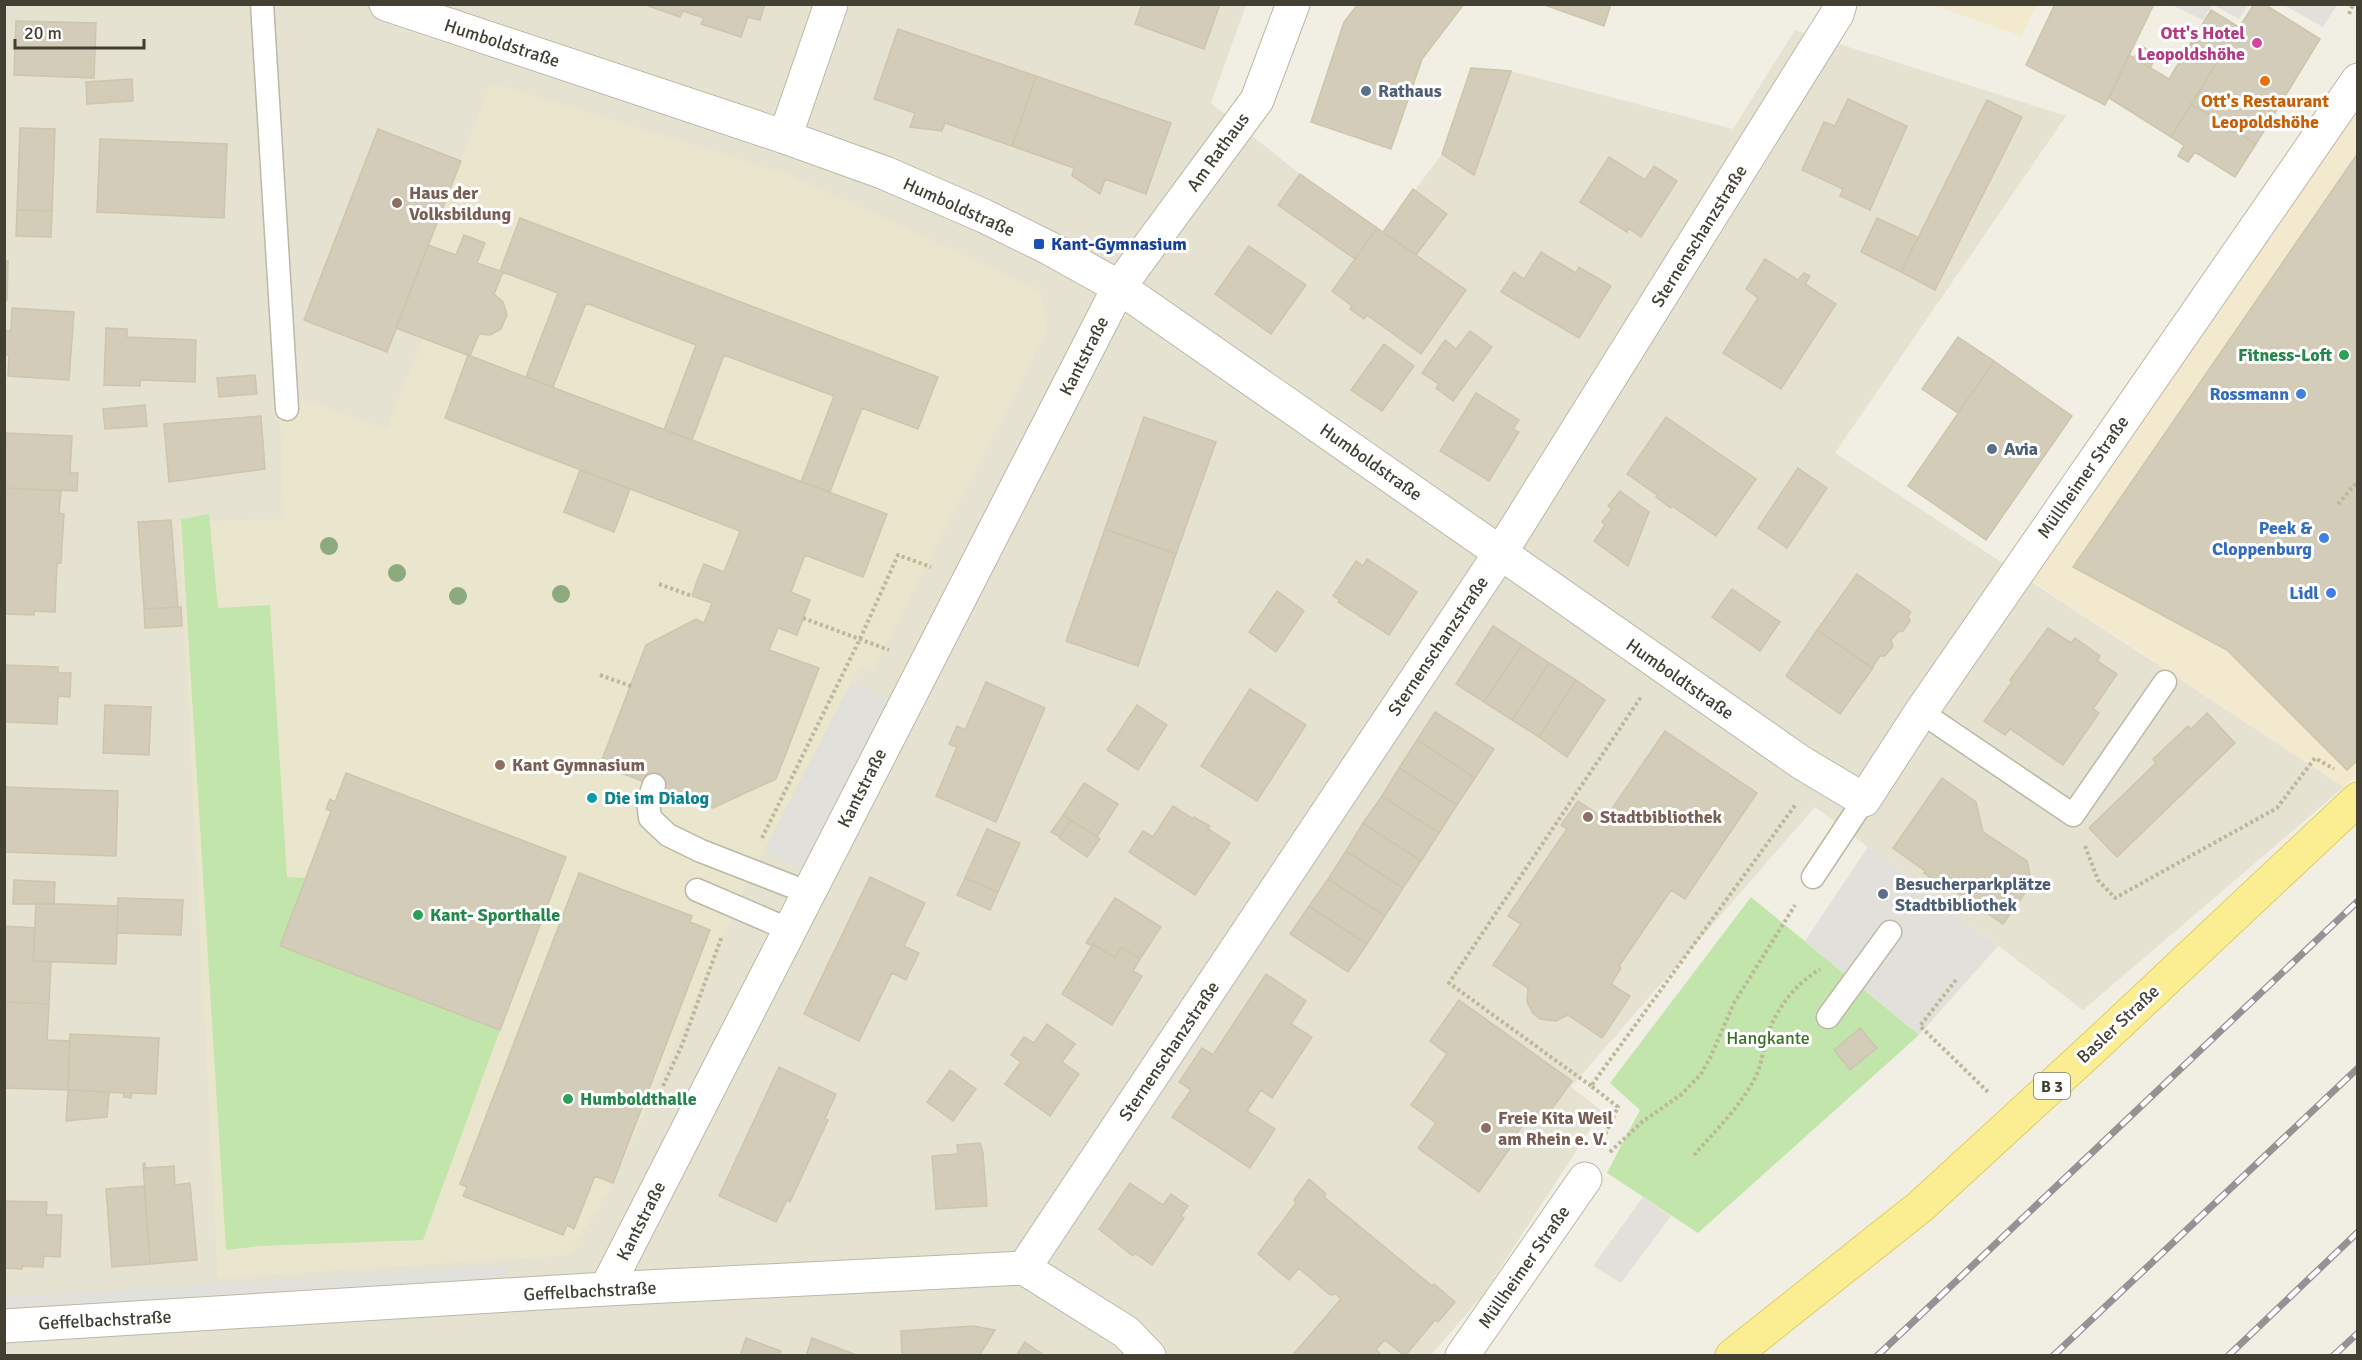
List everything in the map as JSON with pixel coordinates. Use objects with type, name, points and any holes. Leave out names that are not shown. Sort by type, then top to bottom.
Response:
[{"type":"main road","name":"Basler Straße","points":[[1732,1356],[1921,1206],[2103,1039],[2349,786]]},
{"type":"street","name":"Humboldstraße","points":[[386,4],[785,137],[885,173],[984,216],[1049,248],[1119,287],[1501,552]]},
{"type":"street","points":[[785,137],[831,4]]},
{"type":"street","name":"Am Rathaus","points":[[1119,287],[1257,99],[1293,4]]},
{"type":"street","name":"Sternenschanzstraße","points":[[1024,1268],[1501,552],[1839,9]]},
{"type":"street","name":"Müllheimer Straße","points":[[1864,800],[1921,712],[2358,80]]},
{"type":"street","name":"Kantstraße","points":[[606,1289],[1119,287]]},
{"type":"street","name":"Humboldtstraße","points":[[1501,552],[1817,774],[1864,800]]},
{"type":"street","name":"Müllheimer Straße","points":[[1462,1356],[1585,1179]]},
{"type":"street","points":[[1024,1268],[1126,1332],[1149,1356]]},
{"type":"street","name":"Geffelbachstraße","points":[[4,1326],[606,1289],[1024,1268]]},
{"type":"lane","points":[[262,4],[287,409]]},
{"type":"lane","points":[[1921,712],[2073,814],[2165,682]]},
{"type":"lane","points":[[654,785],[648,802],[650,818],[668,835],[701,851],[809,892]]},
{"type":"lane","name":"Müllheimer Straße","points":[[1814,877],[1864,800]]},
{"type":"lane","points":[[697,890],[790,930]]},
{"type":"lane","points":[[1828,1017],[1890,932]]},
{"type":"path","points":[[2349,14],[2353,4]]},
{"type":"path","points":[[2338,504],[2358,481]]},
{"type":"path","points":[[747,868],[860,639],[898,555],[968,582]]},
{"type":"path","points":[[659,584],[692,596]]},
{"type":"path","points":[[803,618],[926,664]]},
{"type":"path","points":[[1585,1179],[1618,1107],[1449,983],[1662,666]]},
{"type":"path","points":[[600,675],[631,686]]},
{"type":"path","points":[[2098,880],[2115,898],[2277,808],[2315,758],[2349,786]]},
{"type":"path","points":[[1592,1086],[1817,774]]},
{"type":"path","points":[[1585,1179],[1642,1122],[1682,1094],[1701,1074],[1734,1003],[1814,877]]},
{"type":"path","points":[[662,1088],[682,1045],[722,935]]},
{"type":"path","points":[[1694,1155],[1744,1096],[1757,1073],[1771,1022],[1802,980],[1827,964],[1859,975]]},
{"type":"path","points":[[1956,980],[1920,1026],[1992,1095]]},
{"type":"shaded area","points":[[5,5],[1246,5],[1211,103],[1300,174],[1383,232],[1442,154],[1471,68],[1511,71],[1733,129],[1795,30],[2066,116],[1835,453],[2344,787],[2083,1010],[1815,807],[1571,1087],[1602,1111],[1483,1295],[1431,1355],[5,1356]]},
{"type":"shaded area","points":[[1933,5],[2037,5],[2021,36]]},
{"type":"shaded area","points":[[2172,5],[2212,5],[2203,20]]},
{"type":"shaded area","points":[[2214,5],[2248,5],[2239,19]]},
{"type":"shaded area","points":[[2284,5],[2337,5],[2323,27]]},
{"type":"shaded area","points":[[2357,80],[2357,774],[2344,787],[2018,572]]},
{"type":"shaded area","name":"Kant Gymnasium","points":[[491,83],[790,175],[1040,291],[1047,330],[872,670],[861,664],[745,887],[613,1183],[569,1255],[218,1278],[179,522],[284,519],[280,414],[302,399],[386,430],[424,338],[396,328]]},
{"type":"shaded area","points":[[852,681],[904,708],[817,876],[765,849]]},
{"type":"shaded area","name":"Besucherparkplätze Stadtbibliothek","points":[[1868,847],[1998,946],[1919,1035],[1805,941]]},
{"type":"shaded area","points":[[1643,1197],[1671,1216],[1621,1283],[1593,1266]]},
{"type":"shaded area","points":[[508,1266],[508,1296],[8,1326],[6,1297]]},
{"type":"green space","points":[[209,514],[218,608],[270,605],[287,877],[305,878],[280,946],[500,1030],[423,1240],[260,1246],[226,1250],[181,519]]},
{"type":"green space","name":"Hangkante","points":[[1751,897],[1919,1035],[1698,1233],[1607,1173],[1640,1110],[1610,1083]]},
{"type":"building","points":[[643,4],[765,4],[760,20],[748,17],[741,37],[701,24],[704,18],[683,11],[680,17]]},
{"type":"building","points":[[1142,4],[1220,4],[1204,49],[1135,24]]},
{"type":"building","name":"Rathaus","points":[[1358,4],[1464,4],[1422,59],[1391,149],[1311,122],[1344,22]]},
{"type":"building","points":[[1542,4],[1611,4],[1604,26]]},
{"type":"building","points":[[2055,4],[2154,4],[2105,105],[2026,65]]},
{"type":"building","points":[[2254,4],[2264,4],[2320,39],[2256,144],[2191,104]]},
{"type":"building","points":[[2211,10],[2239,27],[2171,137],[2109,98],[2129,55],[2169,79]]},
{"type":"building","points":[[16,21],[96,23],[94,78],[14,75]]},
{"type":"building","points":[[898,29],[1036,76],[1012,146],[945,123],[942,131],[910,127],[915,113],[874,99]]},
{"type":"building","points":[[2142,46],[2157,56],[2150,68],[2134,58]]},
{"type":"building","points":[[1471,68],[1511,71],[1474,175],[1442,154]]},
{"type":"building","points":[[1036,76],[1171,123],[1146,194],[1105,179],[1100,194],[1072,176],[1074,168],[1012,146]]},
{"type":"building","points":[[132,79],[133,101],[87,104],[86,82]]},
{"type":"building","points":[[1848,99],[1907,126],[1870,210],[1840,196],[1843,189],[1802,170],[1824,122],[1835,126]]},
{"type":"building","points":[[1987,100],[2022,117],[1935,290],[1901,272]]},
{"type":"building","points":[[2191,104],[2256,144],[2235,177],[2195,152],[2188,162],[2178,156],[2184,145],[2171,137]]},
{"type":"building","points":[[20,128],[55,129],[52,211],[17,210]]},
{"type":"building","name":"Haus der Volksbildung","points":[[378,129],[461,161],[387,352],[304,320]]},
{"type":"building","points":[[100,139],[227,144],[224,218],[97,212]]},
{"type":"building","points":[[2358,153],[2358,760],[2347,770],[2227,650],[2073,567]]},
{"type":"building","points":[[1609,157],[1645,180],[1654,166],[1677,181],[1641,237],[1628,228],[1627,232],[1580,202]]},
{"type":"building","points":[[1300,174],[1377,228],[1355,259],[1278,205]]},
{"type":"building","points":[[1413,189],[1447,214],[1416,255],[1383,232]]},
{"type":"building","points":[[17,210],[52,211],[51,237],[16,236]]},
{"type":"building","points":[[520,218],[938,377],[918,429],[862,408],[830,492],[801,482],[834,396],[724,355],[692,440],[664,430],[696,345],[586,303],[553,387],[526,377],[558,293],[500,271]]},
{"type":"building","points":[[1877,218],[1918,237],[1901,272],[1861,252]]},
{"type":"building","points":[[1377,228],[1466,290],[1421,354],[1367,315],[1364,319],[1350,309],[1352,306],[1332,291]]},
{"type":"building","points":[[464,235],[485,243],[477,263],[503,272],[494,294],[503,302],[507,315],[501,329],[490,335],[479,334],[470,356],[396,328],[428,245],[456,255]]},
{"type":"building","points":[[1249,246],[1306,285],[1271,334],[1215,294]]},
{"type":"building","points":[[1541,252],[1576,273],[1579,267],[1611,286],[1579,338],[1501,292],[1514,272],[1524,279]]},
{"type":"building","points":[[1765,259],[1798,280],[1804,273],[1810,276],[1805,284],[1836,304],[1781,389],[1723,353],[1758,298],[1746,289]]},
{"type":"building","points":[[4,261],[8,261],[7,300],[4,300]]},
{"type":"building","points":[[12,308],[74,312],[69,380],[8,376],[9,355],[4,355],[4,330],[11,331]]},
{"type":"building","points":[[106,328],[127,329],[127,337],[196,340],[195,382],[140,380],[140,386],[104,385]]},
{"type":"building","points":[[1470,331],[1492,347],[1453,401],[1436,388],[1439,384],[1422,373],[1445,340],[1456,349]]},
{"type":"building","points":[[1958,337],[1994,361],[1958,413],[1922,389]]},
{"type":"building","points":[[1384,344],[1414,366],[1382,411],[1351,390]]},
{"type":"building","points":[[468,355],[887,514],[863,577],[805,555],[791,592],[810,600],[797,635],[778,628],[769,650],[819,668],[776,779],[713,808],[600,765],[646,645],[696,619],[704,623],[712,603],[692,596],[697,581],[704,564],[724,572],[740,531],[445,418]]},
{"type":"building","points":[[1994,361],[2072,416],[1986,540],[1908,486]]},
{"type":"building","points":[[255,375],[257,394],[219,397],[217,378]]},
{"type":"building","points":[[1476,393],[1519,420],[1513,429],[1519,432],[1489,481],[1440,451]]},
{"type":"building","points":[[145,405],[147,426],[105,429],[103,409]]},
{"type":"building","points":[[261,416],[265,469],[169,482],[164,424]]},
{"type":"building","points":[[1144,417],[1216,442],[1176,554],[1105,529]]},
{"type":"building","points":[[1666,417],[1756,479],[1716,536],[1672,506],[1671,508],[1627,474]]},
{"type":"building","points":[[6,433],[72,436],[70,473],[78,473],[77,491],[4,488]]},
{"type":"building","points":[[1798,468],[1827,488],[1787,548],[1758,528]]},
{"type":"building","points":[[580,470],[630,489],[614,532],[564,512]]},
{"type":"building","points":[[4,488],[61,491],[59,513],[64,514],[61,563],[57,563],[55,612],[34,611],[34,615],[4,614]]},
{"type":"building","points":[[1620,491],[1649,512],[1628,566],[1594,541],[1605,525],[1602,522],[1612,509],[1608,506]]},
{"type":"building","points":[[171,520],[178,607],[144,609],[138,522]]},
{"type":"building","points":[[1105,529],[1176,554],[1138,666],[1066,641]]},
{"type":"building","points":[[1367,559],[1417,592],[1389,635],[1338,602],[1340,600],[1333,596],[1356,561],[1363,566]]},
{"type":"building","points":[[1857,574],[1911,612],[1908,616],[1910,621],[1903,631],[1898,632],[1891,640],[1893,646],[1885,656],[1880,656],[1872,668],[1817,630]]},
{"type":"building","points":[[1732,589],[1780,622],[1760,651],[1712,617]]},
{"type":"building","points":[[1277,591],[1304,611],[1276,652],[1249,632]]},
{"type":"building","points":[[181,607],[182,626],[145,628],[144,609]]},
{"type":"building","points":[[1493,626],[1522,645],[1484,702],[1456,684]]},
{"type":"building","points":[[2048,628],[2071,643],[2075,638],[2100,656],[2097,661],[2117,674],[2093,709],[2099,713],[2063,765],[2010,729],[2005,735],[1984,721],[2012,682],[2010,680]]},
{"type":"building","points":[[1817,630],[1873,668],[1840,714],[1786,676]]},
{"type":"building","points":[[1522,645],[1549,663],[1512,720],[1484,702]]},
{"type":"building","points":[[1549,663],[1576,680],[1539,737],[1512,720]]},
{"type":"building","points":[[4,665],[58,667],[58,673],[71,673],[70,697],[58,696],[57,724],[4,722]]},
{"type":"building","points":[[1576,680],[1605,700],[1567,757],[1539,737]]},
{"type":"building","points":[[986,682],[1045,708],[996,822],[936,796],[957,747],[949,744],[957,726],[965,730]]},
{"type":"building","points":[[1250,689],[1306,725],[1257,801],[1201,766]]},
{"type":"building","points":[[105,705],[151,707],[149,755],[103,753]]},
{"type":"building","points":[[1137,705],[1167,725],[1138,770],[1107,750]]},
{"type":"building","points":[[1435,712],[1494,749],[1475,778],[1417,740]]},
{"type":"building","points":[[2207,713],[2235,743],[2117,857],[2089,828],[2156,763],[2153,759],[2188,726],[2191,729]]},
{"type":"building","points":[[1665,731],[1757,793],[1685,899],[1671,890],[1619,966],[1621,968],[1611,984],[1630,996],[1602,1038],[1568,1015],[1556,1021],[1540,1019],[1533,1013],[1527,1002],[1528,988],[1493,965],[1521,924],[1508,916],[1567,829],[1561,825],[1578,801],[1605,819]]},
{"type":"building","points":[[1417,740],[1475,778],[1457,805],[1399,768]]},
{"type":"building","points":[[1399,768],[1457,805],[1439,833],[1382,796]]},
{"type":"building","name":"Kant- Sporthalle","points":[[346,773],[566,857],[500,1030],[280,946],[331,811],[326,809],[330,799],[335,802]]},
{"type":"building","points":[[1942,778],[1976,802],[1983,832],[2027,861],[2032,883],[2003,924],[1947,886],[1945,888],[1893,848]]},
{"type":"building","points":[[1084,783],[1118,804],[1097,837],[1063,815]]},
{"type":"building","points":[[4,787],[118,791],[116,856],[4,852]]},
{"type":"building","points":[[1382,796],[1439,833],[1421,861],[1363,823]]},
{"type":"building","points":[[1173,806],[1193,819],[1194,817],[1210,826],[1208,829],[1230,843],[1195,895],[1129,852],[1143,831],[1153,837]]},
{"type":"building","points":[[1063,815],[1071,820],[1060,837],[1051,832]]},
{"type":"building","points":[[1071,820],[1100,839],[1087,857],[1059,838]]},
{"type":"building","points":[[1363,823],[1421,861],[1403,888],[1346,851]]},
{"type":"building","points":[[987,829],[1020,843],[998,892],[965,878]]},
{"type":"building","points":[[1346,851],[1403,888],[1385,916],[1328,879]]},
{"type":"building","name":"Humboldthalle","points":[[579,873],[692,916],[690,922],[710,930],[613,1183],[595,1176],[574,1229],[567,1225],[563,1235],[463,1196],[467,1187],[460,1184]]},
{"type":"building","points":[[870,877],[925,903],[904,946],[919,953],[906,980],[892,973],[859,1041],[804,1014]]},
{"type":"building","points":[[965,878],[998,892],[990,910],[957,895]]},
{"type":"building","points":[[1328,879],[1385,916],[1367,944],[1309,906]]},
{"type":"building","points":[[14,880],[55,882],[54,904],[13,904]]},
{"type":"building","points":[[118,898],[183,900],[181,935],[117,933]]},
{"type":"building","points":[[1115,898],[1161,927],[1140,959],[1122,947],[1115,958],[1093,944],[1093,946],[1086,943]]},
{"type":"building","points":[[36,903],[118,906],[116,964],[33,961]]},
{"type":"building","points":[[1309,906],[1367,944],[1348,972],[1290,934]]},
{"type":"building","points":[[4,926],[35,928],[33,961],[51,962],[49,1004],[4,1002]]},
{"type":"building","points":[[1093,944],[1115,958],[1122,947],[1140,959],[1133,971],[1142,976],[1112,1025],[1062,994]]},
{"type":"building","points":[[1266,974],[1306,1001],[1291,1024],[1312,1037],[1272,1098],[1261,1090],[1247,1111],[1275,1129],[1250,1168],[1172,1117],[1191,1090],[1179,1082],[1202,1048],[1213,1055]]},
{"type":"building","points":[[1459,1000],[1572,1081],[1544,1120],[1528,1109],[1521,1120],[1525,1122],[1508,1146],[1510,1148],[1479,1192],[1418,1148],[1436,1123],[1411,1105],[1447,1054],[1430,1041]]},
{"type":"building","points":[[4,1002],[49,1004],[47,1040],[70,1041],[68,1090],[4,1088]]},
{"type":"building","points":[[1047,1024],[1075,1044],[1062,1062],[1079,1074],[1050,1116],[1005,1084],[1021,1062],[1011,1055],[1024,1037],[1034,1043]]},
{"type":"building","points":[[1860,1028],[1877,1048],[1850,1070],[1834,1050]]},
{"type":"building","points":[[70,1034],[159,1038],[156,1094],[132,1093],[131,1098],[124,1097],[124,1093],[68,1090]]},
{"type":"building","points":[[779,1067],[836,1094],[825,1119],[828,1120],[790,1202],[787,1200],[776,1222],[719,1196]]},
{"type":"building","points":[[950,1070],[976,1089],[953,1121],[927,1102]]},
{"type":"building","points":[[68,1090],[109,1092],[107,1117],[66,1121]]},
{"type":"building","points":[[980,1143],[983,1153],[987,1206],[936,1209],[932,1156],[958,1154],[957,1145]]},
{"type":"building","points":[[145,1163],[145,1168],[174,1166],[175,1185],[190,1183],[197,1260],[150,1264],[143,1164]]},
{"type":"building","points":[[1309,1179],[1326,1194],[1324,1197],[1432,1286],[1434,1284],[1455,1302],[1438,1322],[1435,1320],[1405,1356],[1385,1340],[1376,1349],[1382,1356],[1292,1356],[1341,1299],[1336,1294],[1330,1295],[1299,1268],[1289,1280],[1258,1254],[1296,1203],[1294,1200]]},
{"type":"building","points":[[1130,1183],[1163,1205],[1171,1194],[1188,1206],[1181,1216],[1184,1218],[1152,1265],[1135,1253],[1133,1256],[1099,1229]]},
{"type":"building","points":[[144,1186],[150,1264],[112,1267],[106,1189]]},
{"type":"building","points":[[4,1201],[47,1202],[46,1215],[62,1215],[60,1257],[44,1256],[43,1267],[4,1268]]},
{"type":"building","points":[[973,1326],[995,1330],[979,1356],[902,1356],[901,1331]]},
{"type":"building","points":[[746,1338],[781,1351],[779,1356],[740,1356]]},
{"type":"building","points":[[812,1338],[859,1356],[806,1356]]},
{"type":"building","points":[[1025,1342],[1045,1356],[1016,1356]]},
{"type":"railway","points":[[1877,1356],[2358,901]]},
{"type":"railway","points":[[2053,1356],[2358,1068]]},
{"type":"railway","points":[[2228,1356],[2358,1232]]},
{"type":"railway","points":[[2333,1356],[2358,1333]]},
{"type":"place","name":"Ott's Hotel Leopoldshöhe","points":[[2257,43]]},
{"type":"place","name":"Ott's Restaurant Leopoldshöhe","points":[[2265,81]]},
{"type":"place","name":"Rathaus","points":[[1366,91]]},
{"type":"place","name":"Haus der Volksbildung","points":[[397,203]]},
{"type":"place","name":"Kant-Gymnasium","points":[[1039,244]]},
{"type":"place","name":"Fitness-Loft","points":[[2344,355]]},
{"type":"place","name":"Rossmann","points":[[2301,394]]},
{"type":"place","name":"Avia","points":[[1992,449]]},
{"type":"place","name":"Peek & Cloppenburg","points":[[2324,538]]},
{"type":"place","name":"Lidl","points":[[2331,593]]},
{"type":"place","name":"Kant Gymnasium","points":[[500,765]]},
{"type":"place","name":"Die im Dialog","points":[[592,798]]},
{"type":"place","name":"Stadtbibliothek","points":[[1588,817]]},
{"type":"place","name":"Besucherparkplätze Stadtbibliothek","points":[[1883,894]]},
{"type":"place","name":"Kant- Sporthalle","points":[[418,915]]},
{"type":"place","name":"Humboldthalle","points":[[568,1099]]},
{"type":"place","name":"Freie Kita Weil am Rhein e. V.","points":[[1486,1128]]}]
